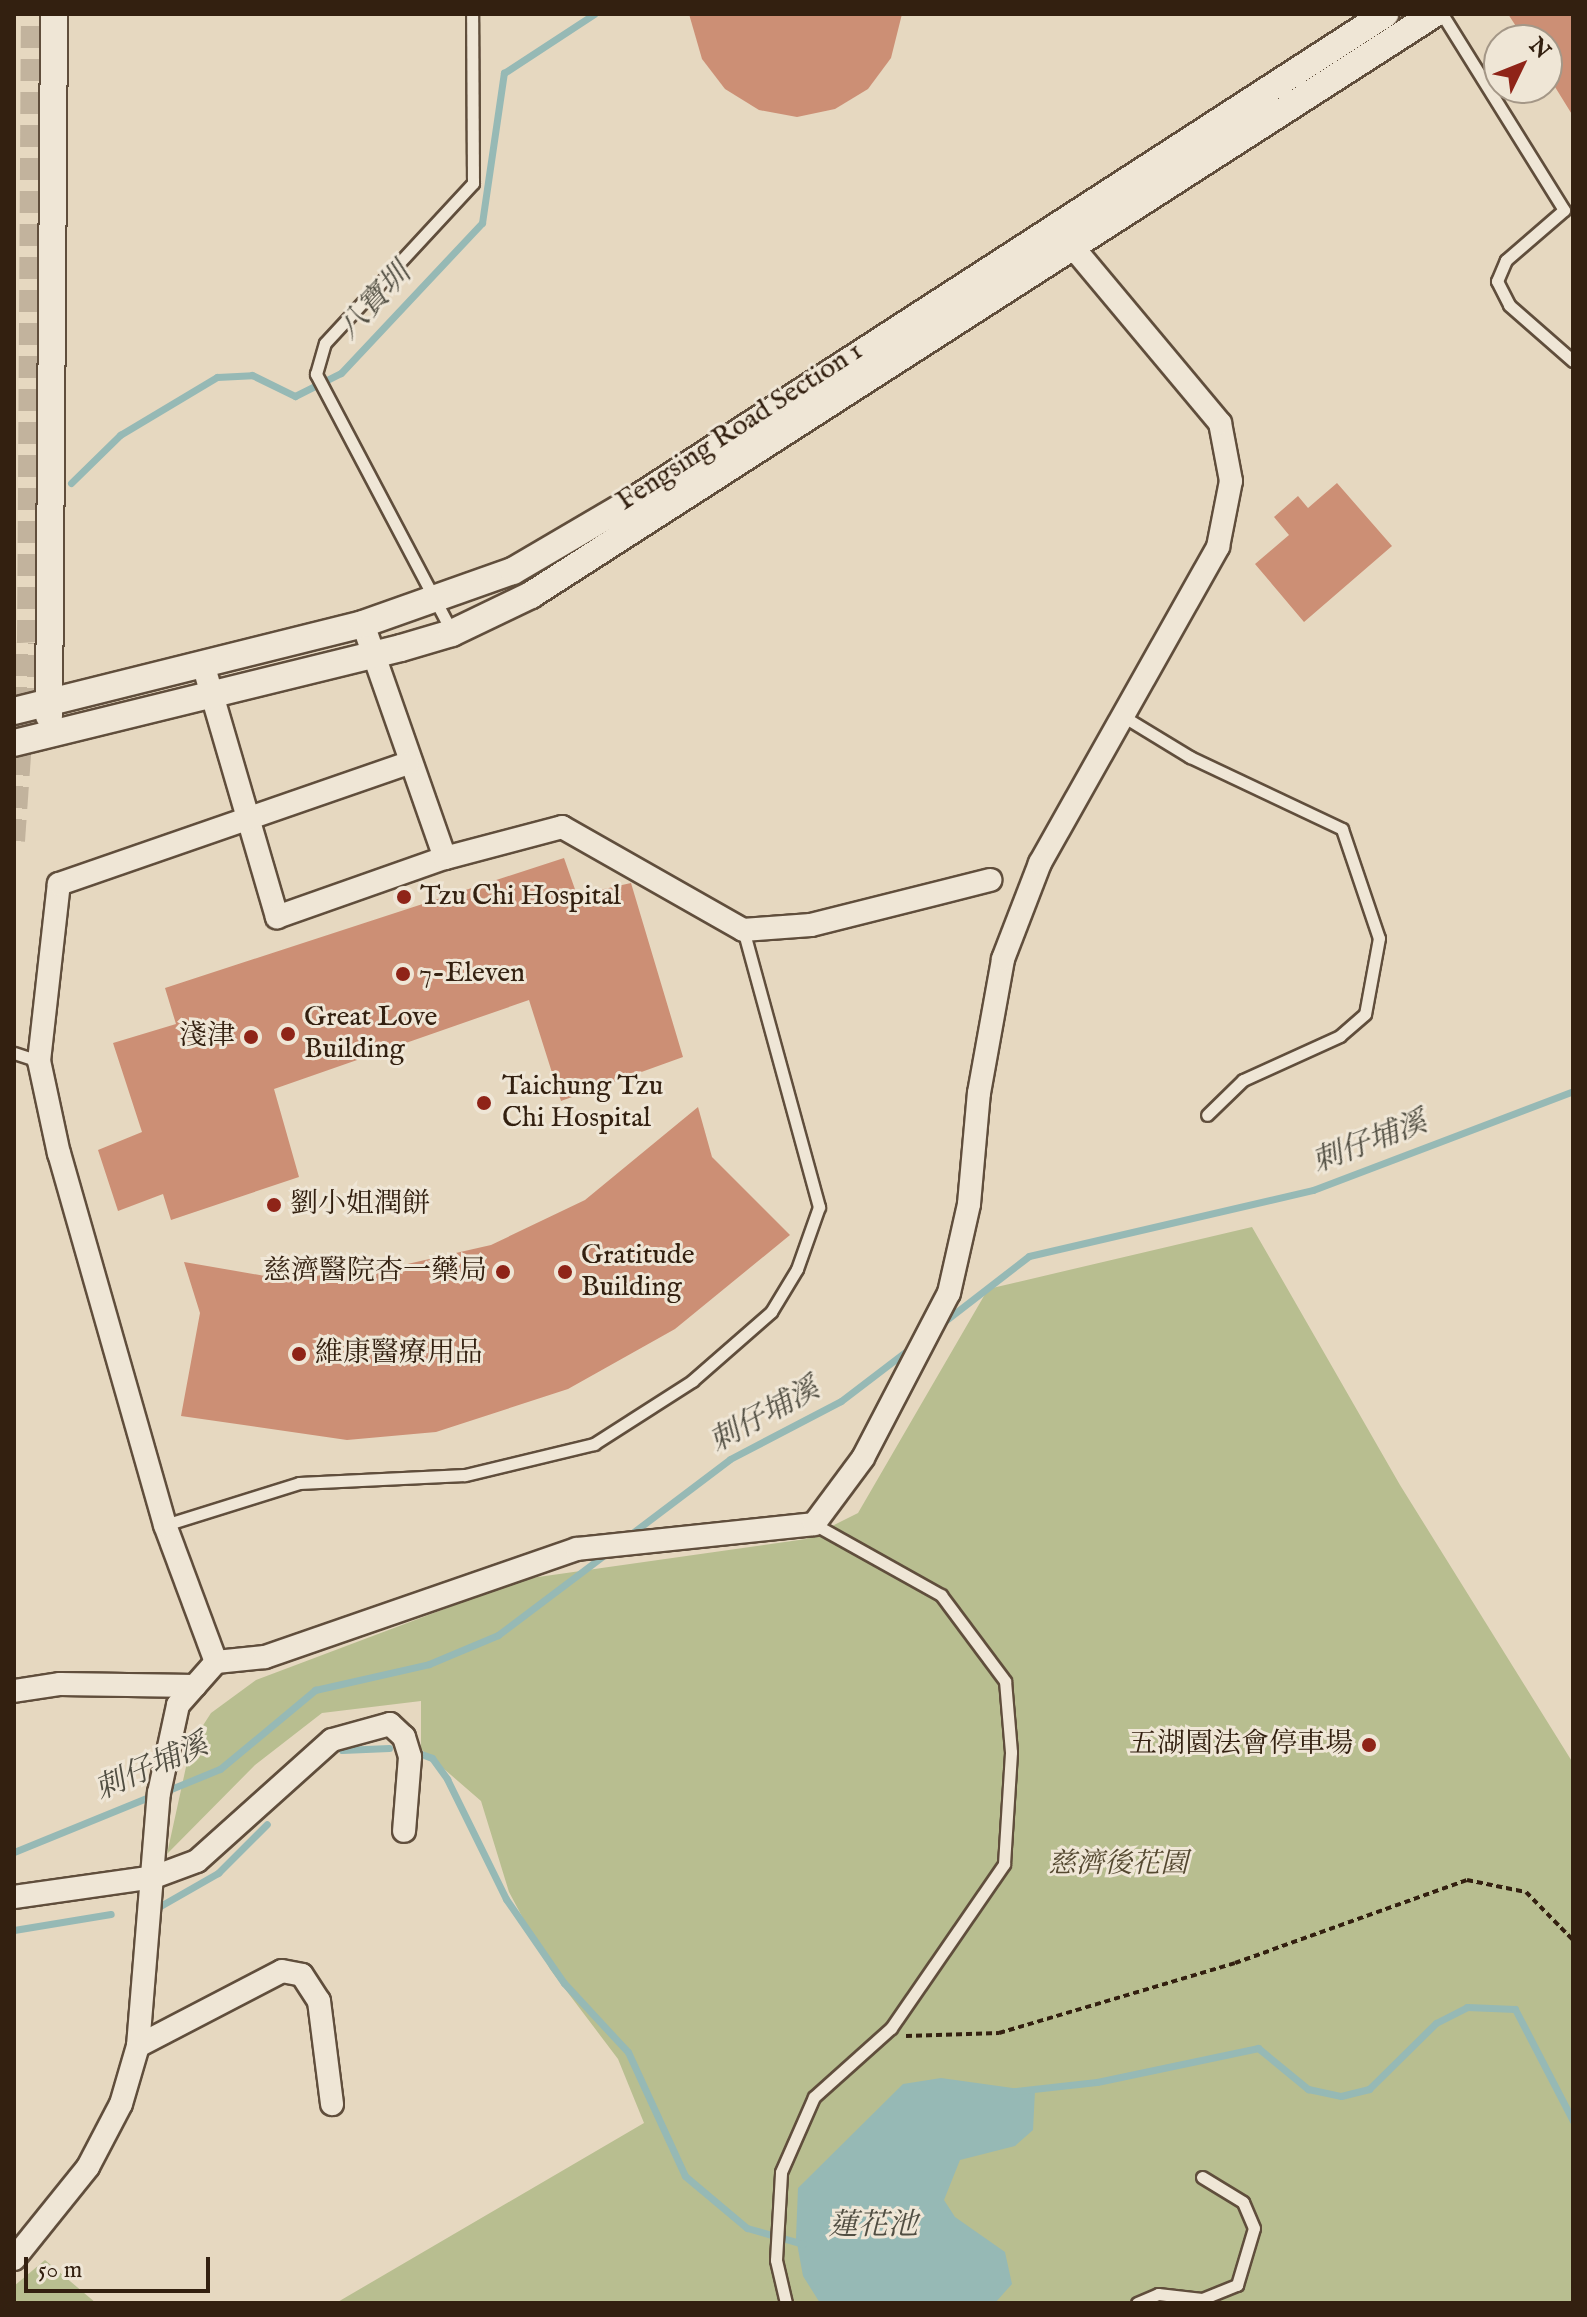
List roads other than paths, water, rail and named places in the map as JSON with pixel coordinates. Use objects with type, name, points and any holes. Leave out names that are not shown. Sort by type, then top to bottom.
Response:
[{"type":"street","points":[[52,736],[48,702],[55,598],[54,14]]},
{"type":"street","name":"Fengsing Road Section 1","points":[[14,743],[52,736],[211,692],[452,633],[531,595],[650,524],[1385,14]]},
{"type":"street","name":"Fengsing Road Section 1","points":[[14,711],[363,624],[440,600],[513,571],[1434,14]]},
{"type":"street","points":[[14,2259],[88,2167],[121,2104],[138,2046],[159,1793],[171,1734],[178,1705],[216,1662],[265,1657],[577,1549],[814,1524],[863,1458],[949,1293],[969,1204],[979,1093],[1003,959],[1040,863],[1120,715],[1218,547],[1231,481],[1220,423],[1065,238]]},
{"type":"street","points":[[363,624],[408,763],[445,858]]},
{"type":"street","points":[[203,664],[277,917],[445,858],[562,827],[743,930],[811,925],[990,880]]},
{"type":"street","points":[[216,1662],[165,1525],[59,1154],[39,1061],[59,884],[408,763]]},
{"type":"street","points":[[14,1691],[60,1684],[195,1686]]},
{"type":"street","points":[[14,1897],[154,1877],[197,1861],[332,1740],[390,1724],[404,1737],[410,1757],[404,1831]]},
{"type":"street","points":[[138,2046],[282,1971],[302,1975],[319,2001],[332,2104]]},
{"type":"lane","points":[[452,633],[440,600],[316,374],[325,343],[473,183],[472,14]]},
{"type":"lane","points":[[1442,14],[1564,210],[1506,260],[1497,281],[1509,305],[1573,361]]},
{"type":"lane","points":[[1120,715],[1190,757],[1342,829],[1379,938],[1365,1014],[1340,1036],[1243,1080],[1207,1115]]},
{"type":"lane","points":[[165,1525],[299,1483],[465,1475],[594,1444],[692,1381],[771,1312],[797,1269],[819,1207],[743,930]]},
{"type":"lane","points":[[14,1053],[39,1061]]},
{"type":"lane","points":[[254,1481],[258,1496]]},
{"type":"lane","points":[[786,2303],[776,2260],[781,2172],[814,2097],[891,2028],[1004,1864],[1011,1752],[1005,1681],[941,1595],[814,1524]]},
{"type":"lane","points":[[1137,2303],[1158,2294],[1202,2299],[1237,2285],[1254,2228],[1243,2202],[1202,2177]]},
{"type":"water","name":"蓮花池","points":[[941,2078],[1035,2091],[1033,2130],[1015,2146],[960,2160],[944,2200],[955,2217],[1005,2252],[1012,2284],[995,2303],[820,2303],[803,2276],[796,2238],[798,2188],[903,2084]]},
{"type":"waterway","name":"八寶圳","points":[[71,483],[120,435],[217,377],[252,375],[295,396],[341,373],[482,223],[504,73],[594,14]]},
{"type":"waterway","name":"刺仔埔溪","points":[[941,1324],[1029,1256],[1313,1190],[1573,1091]]},
{"type":"waterway","name":"刺仔埔溪","points":[[627,1537],[730,1459],[841,1401],[912,1347]]},
{"type":"waterway","name":"刺仔埔溪","points":[[166,1791],[220,1769],[315,1690],[429,1664],[498,1635],[608,1552]]},
{"type":"waterway","points":[[342,1750],[389,1748]]},
{"type":"waterway","points":[[413,1751],[432,1758],[447,1779],[506,1899],[564,1983],[628,2052],[685,2176],[747,2228],[803,2244]]},
{"type":"waterway","name":"刺仔埔溪","points":[[14,1852],[154,1795]]},
{"type":"waterway","points":[[155,1909],[218,1873],[267,1824]]},
{"type":"waterway","points":[[14,1930],[111,1914]]},
{"type":"waterway","points":[[1015,2091],[1097,2082],[1258,2048],[1308,2089],[1341,2096],[1369,2089],[1436,2023],[1467,2007],[1515,2009],[1573,2121]]},
{"type":"tunnel","points":[[14,841],[28,642],[32,14]]},
{"type":"place","name":"Tzu Chi Hospital","points":[[404,897]]},
{"type":"place","name":"7-Eleven","points":[[403,974]]},
{"type":"place","name":"Great Love Building","points":[[288,1034]]},
{"type":"place","name":"淺津","points":[[251,1037]]},
{"type":"place","name":"Taichung Tzu Chi Hospital","points":[[484,1103]]},
{"type":"place","name":"劉小姐潤餅","points":[[274,1205]]},
{"type":"place","name":"慈濟醫院杏一藥局","points":[[503,1272]]},
{"type":"place","name":"Gratitude Building","points":[[565,1272]]},
{"type":"place","name":"維康醫療用品","points":[[299,1354]]},
{"type":"place","name":"五湖園法會停車場","points":[[1369,1745]]},
{"type":"park label","name":"慈濟後花園","points":[[1118,1865]]}]
